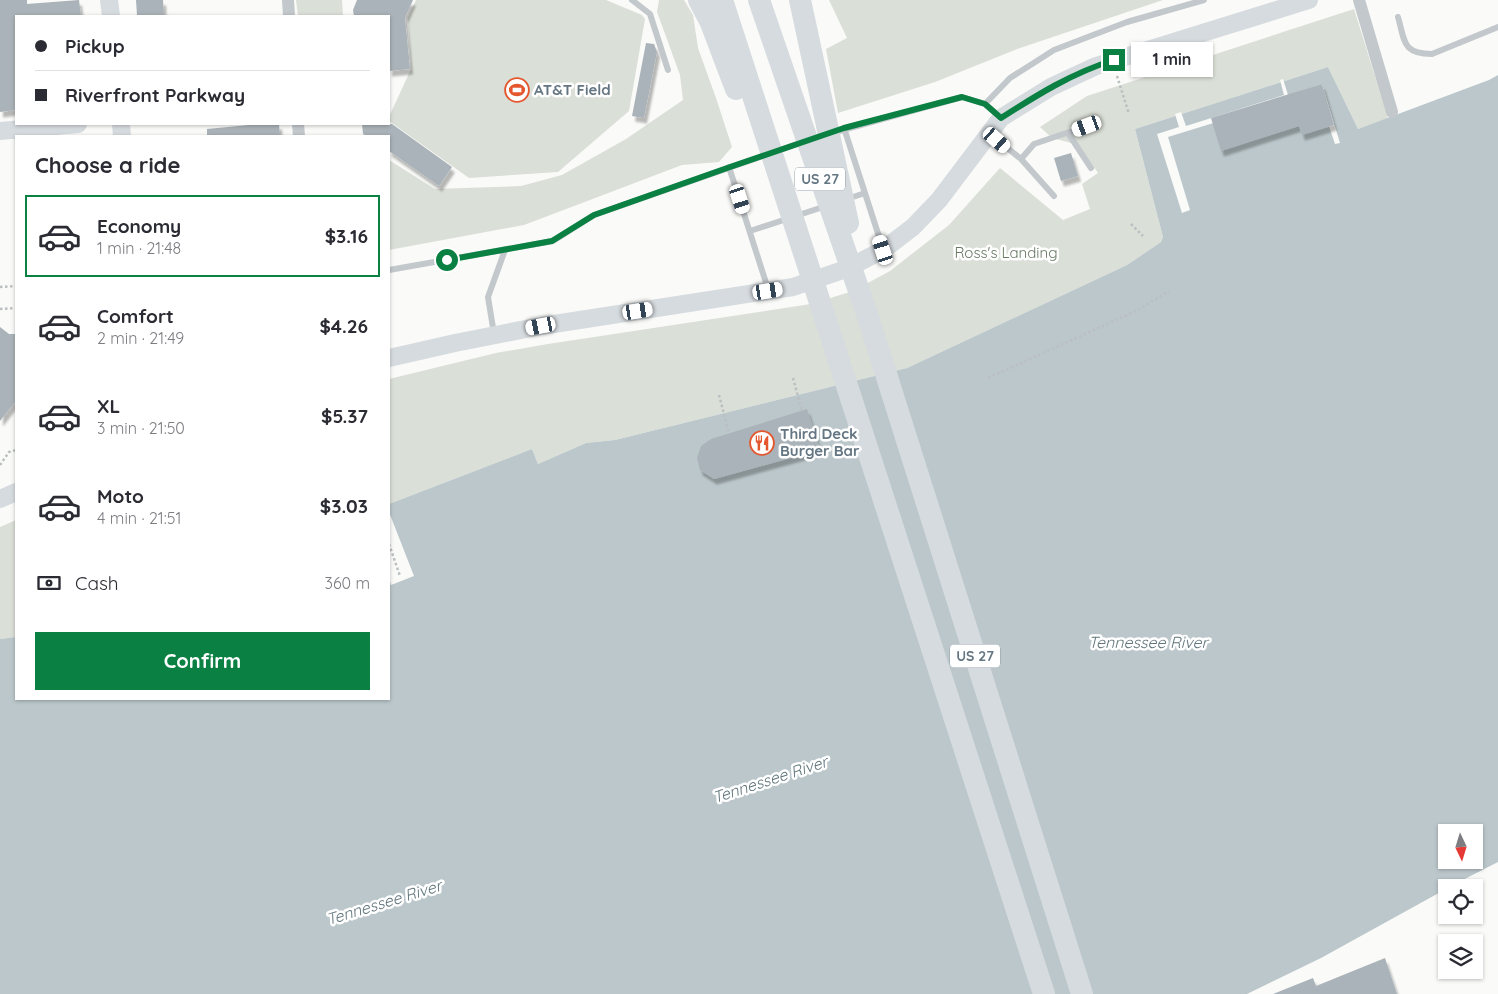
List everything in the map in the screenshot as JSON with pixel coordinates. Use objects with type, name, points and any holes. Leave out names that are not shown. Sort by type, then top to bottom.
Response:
[{"type":"highway","points":[[700,0],[732,59]]},
{"type":"highway","points":[[722,0],[732,59]]},
{"type":"highway","name":"US 27","points":[[759,0],[868,317],[1082,994]]},
{"type":"highway","points":[[800,0],[868,317]]},
{"type":"highway","name":"US 27","points":[[732,59],[828,330],[1044,994]]},
{"type":"highway","points":[[1003,866],[1032,994]]},
{"type":"main road","points":[[109,0],[111,15]]},
{"type":"main road","points":[[390,358],[541,326],[793,287],[846,270],[883,250],[913,227],[939,200],[1001,118],[1051,87],[1096,66],[1309,0]]},
{"type":"main road","points":[[0,131],[67,125]]},
{"type":"main road","points":[[0,499],[15,492]]},
{"type":"street","points":[[288,0],[289,15]]},
{"type":"street","points":[[1358,0],[1392,112]]},
{"type":"lane","points":[[632,0],[650,14],[668,70]]},
{"type":"lane","points":[[985,104],[1010,78],[1054,50],[1127,22],[1204,0]]},
{"type":"lane","points":[[1398,17],[1406,45],[1415,53],[1422,54],[1432,54],[1498,27]]},
{"type":"lane","points":[[390,270],[552,241],[594,215],[730,167],[844,128],[962,97],[985,104],[1001,118]]},
{"type":"lane","points":[[1021,159],[1034,144],[1087,126]]},
{"type":"lane","points":[[844,128],[883,250]]},
{"type":"lane","points":[[1068,133],[1091,168]]},
{"type":"lane","points":[[989,134],[1021,159],[1054,196]]},
{"type":"lane","points":[[730,167],[768,291]]},
{"type":"lane","points":[[750,231],[865,193]]},
{"type":"lane","points":[[494,335],[488,297],[505,250]]},
{"type":"path","points":[[1116,74],[1128,114]]},
{"type":"path","points":[[1131,224],[1143,236]]},
{"type":"path","points":[[0,287],[15,286]]},
{"type":"path","points":[[988,378],[1138,310],[1169,292]]},
{"type":"path","points":[[0,309],[15,308]]},
{"type":"path","points":[[793,378],[802,411]]},
{"type":"path","points":[[719,395],[729,433]]},
{"type":"path","points":[[0,465],[9,452],[15,450]]},
{"type":"path","points":[[390,547],[400,576]]},
{"type":"green space","points":[[296,0],[342,0],[343,15],[298,15]]},
{"type":"green space","name":"AT&T Field","points":[[416,0],[606,0],[642,15],[645,19],[629,111],[558,172],[469,178],[390,122],[390,115],[411,69],[408,18]]},
{"type":"green space","points":[[659,0],[684,0],[693,15],[698,48],[732,147],[719,162],[682,165],[524,225],[390,250],[390,161],[435,189],[521,186],[562,175],[626,139],[683,100],[680,75],[657,12]]},
{"type":"green space","points":[[829,0],[1163,0],[1020,48],[935,82],[838,113],[826,49],[847,38]]},
{"type":"green space","name":"Ross's Landing","points":[[1354,9],[1388,118],[1358,129],[1328,67],[1135,129],[1163,237],[1161,242],[1127,265],[907,368],[615,440],[586,443],[538,464],[532,449],[390,504],[390,379],[496,353],[811,304],[853,291],[890,271],[949,225],[1000,168],[1063,220],[1090,209],[1082,184],[1098,173],[1079,145],[1052,138],[1040,127],[1087,96]]},
{"type":"green space","points":[[15,520],[15,637],[0,639],[0,527]]},
{"type":"water","name":"Tennessee River","points":[[1328,67],[1358,129],[1498,75],[1498,862],[1465,879],[1438,879],[1438,893],[1321,958],[1247,994],[0,994],[0,639],[15,637],[15,700],[390,700],[390,504],[532,449],[538,464],[586,443],[615,440],[907,368],[1127,265],[1161,242],[1163,237],[1135,129]]},
{"type":"pier","points":[[1283,79],[1288,95],[1322,84],[1340,143],[1335,144],[1317,91],[1168,137],[1190,210],[1182,213],[1157,134],[1179,127],[1175,114],[1181,112],[1186,126],[1284,95],[1280,80]]},
{"type":"pier","points":[[390,515],[414,576],[391,585],[390,582]]},
{"type":"building","points":[[0,0],[27,0],[27,4],[79,0],[81,15],[15,15],[15,110],[0,112]]},
{"type":"building","points":[[136,0],[163,0],[164,15],[137,15]]},
{"type":"building","points":[[357,0],[413,0],[405,18],[410,69],[390,71],[390,15],[354,15],[353,10]]},
{"type":"building","points":[[646,43],[654,44],[657,52],[644,118],[632,116]]},
{"type":"building","points":[[1322,84],[1334,125],[1302,135],[1299,126],[1221,151],[1211,118]]},
{"type":"building","points":[[392,124],[452,167],[439,186],[390,152],[390,135],[363,134],[362,125]]},
{"type":"building","points":[[249,125],[279,125],[280,135],[207,135],[207,129]]},
{"type":"building","points":[[1071,153],[1078,176],[1061,181],[1054,158]]},
{"type":"building","points":[[0,327],[9,334],[15,334],[15,402],[0,421]]},
{"type":"building","name":"Third Deck Burger Bar","points":[[807,409],[820,450],[714,479],[700,470],[697,458],[701,446],[711,439]]},
{"type":"building","points":[[1385,958],[1397,994],[1273,994],[1313,978],[1316,986]]},
{"type":"place","name":"AT&T Field","points":[[517,90]]},
{"type":"place","name":"Third Deck Burger Bar","points":[[762,443]]},
{"type":"route","points":[[447,260],[552,241],[594,215],[730,167],[844,128],[962,97],[985,104],[1001,118],[1051,87],[1096,66],[1114,60]]}]
